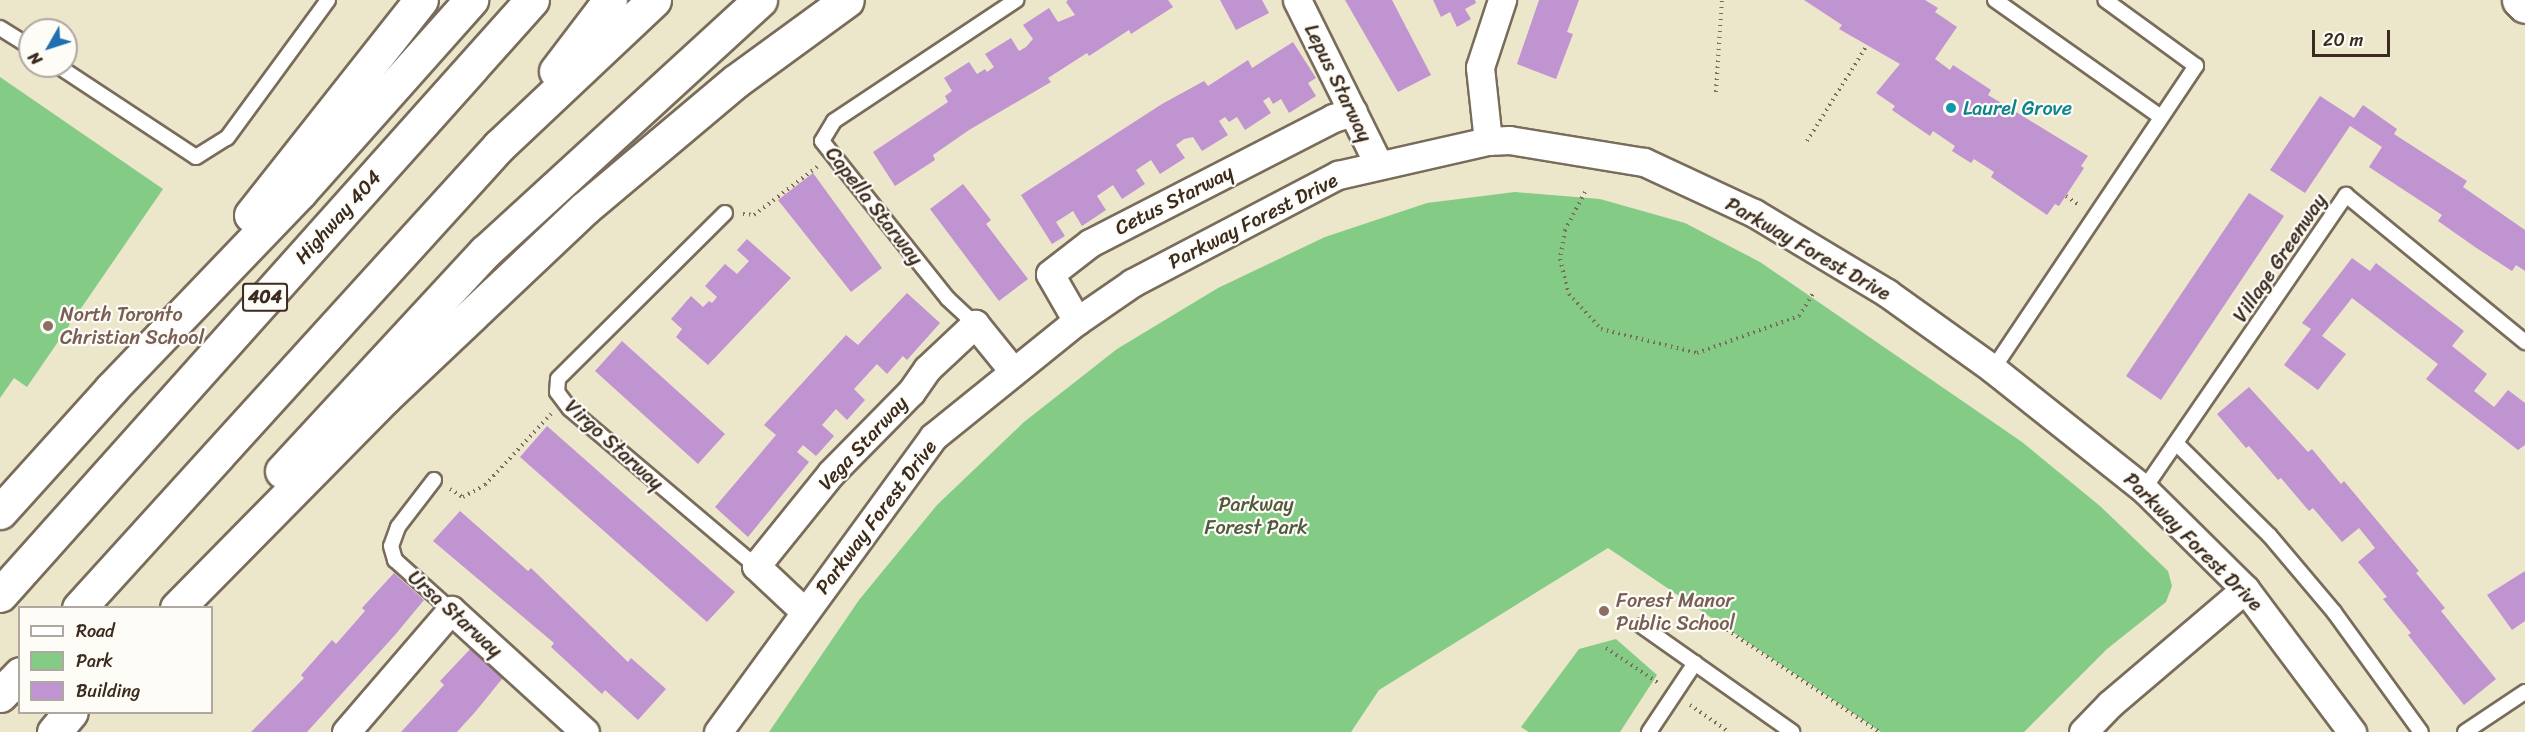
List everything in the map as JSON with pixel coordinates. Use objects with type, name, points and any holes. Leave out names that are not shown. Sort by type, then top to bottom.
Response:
[{"type":"highway","points":[[111,389],[421,0]]},
{"type":"highway","name":"404","points":[[0,512],[111,389],[299,194],[471,0]]},
{"type":"highway","name":"Highway 404","points":[[0,595],[532,0]]},
{"type":"highway","points":[[499,146],[610,0]]},
{"type":"highway","points":[[81,606],[499,146],[654,0]]},
{"type":"highway","points":[[163,606],[485,252],[760,0]]},
{"type":"highway","points":[[702,53],[775,0]]},
{"type":"highway","points":[[179,606],[385,397],[585,208],[736,81],[847,0]]},
{"type":"highway","points":[[2519,0],[2525,6]]},
{"type":"highway","points":[[0,695],[18,676]]},
{"type":"street","name":"Lepus Starway","points":[[1297,0],[1379,165]]},
{"type":"street","points":[[1488,141],[1480,67],[1502,0]]},
{"type":"street","name":"Cetus Starway","points":[[1077,321],[1050,274],[1082,249],[1333,118],[1353,112]]},
{"type":"street","name":"Parkway Forest Drive","points":[[718,732],[933,437],[1077,321],[1132,283],[1328,180],[1379,165],[1488,141],[1509,140],[1644,162],[1754,213],[1887,293],[1993,369],[2144,489],[2245,589],[2352,732]]},
{"type":"street","name":"Capella Starway","points":[[975,324],[1013,371]]},
{"type":"street","name":"Vega Starway","points":[[756,566],[831,473],[911,392],[927,369],[975,324]]},
{"type":"street","name":"Virgo Starway","points":[[756,566],[805,612]]},
{"type":"street","points":[[2083,732],[2110,704],[2245,589]]},
{"type":"street","points":[[346,732],[451,610]]},
{"type":"street","name":"Ursa Starway","points":[[451,610],[585,732]]},
{"type":"lane","points":[[76,78],[196,157],[227,138],[328,0]]},
{"type":"lane","name":"Capella Starway","points":[[975,324],[948,299],[822,141],[834,121],[1016,0]]},
{"type":"lane","points":[[1995,0],[2161,117]]},
{"type":"lane","points":[[1993,369],[2196,66],[2105,0]]},
{"type":"lane","points":[[0,27],[18,39]]},
{"type":"lane","name":"Village Greenway","points":[[2144,489],[2178,445],[2346,195],[2525,342]]},
{"type":"lane","name":"Virgo Starway","points":[[725,213],[558,379],[557,392],[570,410],[756,566]]},
{"type":"lane","points":[[2178,445],[2270,536],[2334,612],[2421,732]]},
{"type":"lane","name":"Ursa Starway","points":[[434,480],[398,527],[392,546],[395,560],[451,610]]},
{"type":"lane","points":[[1642,626],[1784,730]]},
{"type":"lane","points":[[1649,732],[1695,663]]},
{"type":"lane","points":[[2465,732],[2525,692]]},
{"type":"path","points":[[1716,92],[1722,0]]},
{"type":"path","points":[[1807,141],[1866,47]]},
{"type":"path","points":[[725,213],[754,215],[823,162]]},
{"type":"path","points":[[1585,192],[1565,230],[1560,259],[1569,294],[1601,328],[1697,352],[1799,316],[1815,292]]},
{"type":"path","points":[[2066,196],[2080,206]]},
{"type":"path","points":[[434,480],[463,497],[485,485],[556,410]]},
{"type":"path","points":[[1717,623],[1878,732]]},
{"type":"path","points":[[1606,648],[1660,685],[1653,694]]},
{"type":"path","points":[[1690,705],[1729,732]]},
{"type":"green space","name":"North Toronto Christian School","points":[[0,77],[163,189],[27,387],[14,378],[0,398]]},
{"type":"green space","name":"Parkway Forest Park","points":[[1515,192],[1600,199],[1685,223],[1760,262],[2022,442],[2100,506],[2168,571],[2172,586],[2166,602],[2107,649],[2024,732],[1881,732],[1608,548],[1379,690],[1351,732],[769,732],[859,600],[937,505],[1024,422],[1117,349],[1218,288],[1325,237],[1427,203]]},
{"type":"green space","points":[[1616,639],[1657,675],[1620,732],[1529,732],[1521,727],[1579,649]]},
{"type":"building","points":[[1068,0],[1168,0],[1173,7],[1131,34],[1129,30],[1089,56],[1087,53],[1048,78],[1051,82],[969,130],[933,155],[935,160],[895,186],[873,152],[948,102],[945,96],[952,91],[944,78],[969,62],[977,74],[985,69],[987,72],[994,67],[985,54],[1011,38],[1019,51],[1026,47],[1033,39],[1023,25],[1049,8],[1058,22],[1075,15],[1066,2]]},
{"type":"building","points":[[1220,0],[1262,0],[1269,13],[1236,30]]},
{"type":"building","points":[[1345,0],[1392,0],[1431,75],[1398,92]]},
{"type":"building","points":[[1433,0],[1475,0],[1476,3],[1465,9],[1471,19],[1457,27],[1450,12],[1441,17]]},
{"type":"building","points":[[1539,0],[1579,0],[1567,32],[1573,34],[1556,79],[1517,64]]},
{"type":"building","name":"Laurel Grove","points":[[1804,0],[1925,0],[1938,8],[1935,12],[1957,27],[1935,59],[1950,70],[1953,65],[1991,90],[1988,95],[2088,156],[2081,166],[2084,168],[2059,206],[2055,204],[2047,215],[1991,177],[1994,172],[1974,159],[1971,163],[1952,151],[1955,146],[1933,131],[1930,136],[1892,110],[1895,106],[1876,93],[1900,64],[1839,29],[1842,25]]},
{"type":"building","points":[[1293,42],[1316,78],[1308,83],[1316,96],[1289,113],[1281,99],[1273,104],[1269,97],[1263,101],[1271,113],[1245,130],[1237,117],[1229,122],[1225,117],[1219,121],[1228,135],[1202,151],[1193,137],[1184,139],[1176,145],[1185,158],[1160,174],[1151,160],[1136,170],[1145,184],[1122,199],[1113,185],[1097,196],[1106,210],[1082,226],[1073,211],[1056,222],[1065,236],[1052,244],[1021,195],[1162,104],[1204,81],[1208,86],[1248,60],[1252,68]]},
{"type":"building","points":[[2320,96],[2354,118],[2363,105],[2397,129],[2394,134],[2467,181],[2463,187],[2525,230],[2525,271],[2516,265],[2512,271],[2475,247],[2438,221],[2442,215],[2369,167],[2382,147],[2350,126],[2305,193],[2270,170]]},
{"type":"building","points":[[813,173],[882,268],[851,292],[778,200]]},
{"type":"building","points":[[963,184],[991,220],[986,224],[1028,279],[999,301],[930,209]]},
{"type":"building","points":[[2249,193],[2284,216],[2161,400],[2126,376]]},
{"type":"building","points":[[747,239],[791,278],[708,365],[676,337],[682,329],[671,319],[691,296],[703,307],[709,301],[712,303],[717,297],[705,286],[725,264],[737,274],[749,261],[737,250]]},
{"type":"building","points":[[2352,258],[2370,271],[2376,263],[2464,331],[2452,346],[2487,374],[2474,391],[2494,407],[2508,390],[2525,403],[2525,445],[2518,450],[2426,379],[2438,364],[2352,298],[2322,336],[2346,354],[2318,390],[2284,365],[2311,329],[2302,323]]},
{"type":"building","points":[[907,293],[940,323],[907,360],[903,356],[887,374],[877,364],[854,389],[865,400],[847,420],[836,409],[822,425],[834,436],[816,456],[803,445],[797,452],[809,462],[748,537],[715,507],[776,435],[764,425],[846,335],[858,345]]},
{"type":"building","points":[[622,341],[725,434],[698,464],[595,371]]},
{"type":"building","points":[[2249,387],[2308,452],[2312,449],[2341,484],[2344,481],[2419,571],[2416,573],[2445,608],[2441,611],[2496,679],[2464,705],[2408,635],[2411,633],[2383,599],[2387,597],[2358,562],[2375,548],[2359,528],[2342,542],[2313,508],[2309,511],[2281,478],[2278,480],[2249,446],[2246,448],[2217,414]]},
{"type":"building","points":[[547,426],[735,592],[707,622],[520,457]]},
{"type":"building","points":[[460,511],[528,571],[531,568],[628,662],[631,658],[666,689],[638,720],[605,690],[602,694],[551,647],[554,643],[433,541]]},
{"type":"building","points":[[2525,571],[2525,621],[2512,630],[2487,595]]},
{"type":"building","points":[[394,573],[424,600],[395,635],[307,732],[251,732],[304,678],[301,675],[332,640],[336,644],[365,611],[362,608]]},
{"type":"building","points":[[474,645],[506,674],[476,711],[457,732],[401,732],[444,685],[440,681]]},
{"type":"place","name":"Laurel Grove","points":[[1951,108]]},
{"type":"place","name":"North Toronto Christian School","points":[[48,326]]},
{"type":"place","name":"Forest Manor Public School","points":[[1604,611]]}]
